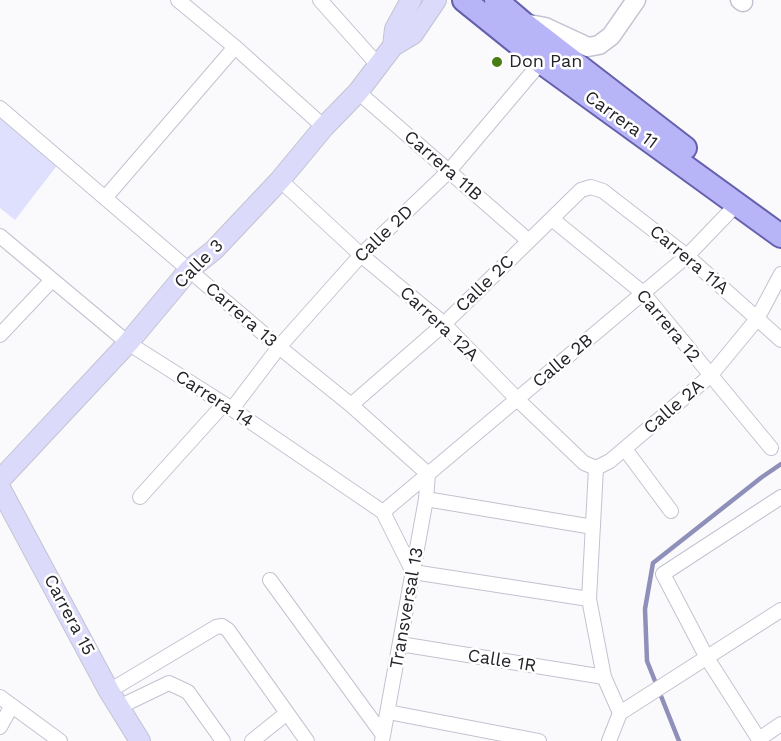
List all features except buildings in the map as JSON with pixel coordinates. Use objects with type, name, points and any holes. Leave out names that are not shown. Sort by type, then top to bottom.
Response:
[{"type":"main road","name":"Calle 3","points":[[393,46],[394,29],[411,0]]},
{"type":"main road","name":"Calle 3","points":[[0,480],[128,344],[189,270],[214,250],[280,180],[324,127],[358,92],[393,46],[412,34],[436,0]]},
{"type":"main road","name":"Carrera 11","points":[[464,0],[517,30],[781,222]]},
{"type":"main road","name":"Carrera 11","points":[[496,0],[541,62],[781,236]]},
{"type":"main road","name":"Carrera 15","points":[[0,488],[137,739]]},
{"type":"street","points":[[178,0],[235,47],[324,127]]},
{"type":"street","points":[[320,0],[378,64]]},
{"type":"street","points":[[517,30],[545,27],[588,47],[599,45],[611,36],[636,0]]},
{"type":"street","points":[[105,198],[235,47]]},
{"type":"street","name":"Calle 2D","points":[[140,497],[227,407],[361,255],[449,171],[541,62]]},
{"type":"street","name":"Carrera 11B","points":[[358,92],[530,241]]},
{"type":"street","name":"Carrera 13","points":[[0,108],[279,347],[351,405],[428,474]]},
{"type":"street","name":"Carrera 12A","points":[[280,180],[361,255],[444,324],[584,463],[596,468]]},
{"type":"street","name":"Calle 2C","points":[[351,405],[444,324],[581,190],[591,187]]},
{"type":"street","name":"Carrera 11A","points":[[591,187],[603,191],[687,256],[781,340]]},
{"type":"street","name":"Calle 2B","points":[[383,512],[687,256],[736,204]]},
{"type":"street","name":"Carrera 12","points":[[552,219],[643,293],[771,448]]},
{"type":"street","name":"Carrera 14","points":[[0,236],[128,344],[227,407],[383,512],[413,572]]},
{"type":"street","name":"Calle 2A","points":[[596,468],[610,462],[710,376],[757,319],[781,274]]},
{"type":"street","points":[[0,335],[52,280]]},
{"type":"street","points":[[625,449],[671,511]]},
{"type":"street","points":[[596,468],[589,599],[604,677],[620,713]]},
{"type":"street","name":"Transversal 13","points":[[383,738],[426,499],[428,474]]},
{"type":"street","points":[[781,497],[663,574],[707,658],[759,740],[781,724]]},
{"type":"street","points":[[426,499],[593,527]]},
{"type":"street","points":[[413,572],[589,599]]},
{"type":"street","points":[[270,580],[383,738]]},
{"type":"street","points":[[609,741],[620,713],[781,610]]},
{"type":"street","points":[[114,699],[216,627],[222,626],[228,630],[307,741]]},
{"type":"street","name":"Calle 1R","points":[[400,644],[604,677]]},
{"type":"street","points":[[114,699],[169,683],[180,687],[188,692],[223,741]]},
{"type":"street","points":[[0,698],[60,741]]},
{"type":"street","points":[[0,727],[11,707]]},
{"type":"street","points":[[388,712],[539,741]]},
{"type":"street","points":[[252,741],[286,713]]},
{"type":"shaded area","points":[[0,113],[59,163],[15,220],[0,208]]},
{"type":"waterway","points":[[679,741],[647,661],[645,609],[653,563],[781,464]]},
{"type":"place","name":"Don Pan","points":[[497,62]]}]
